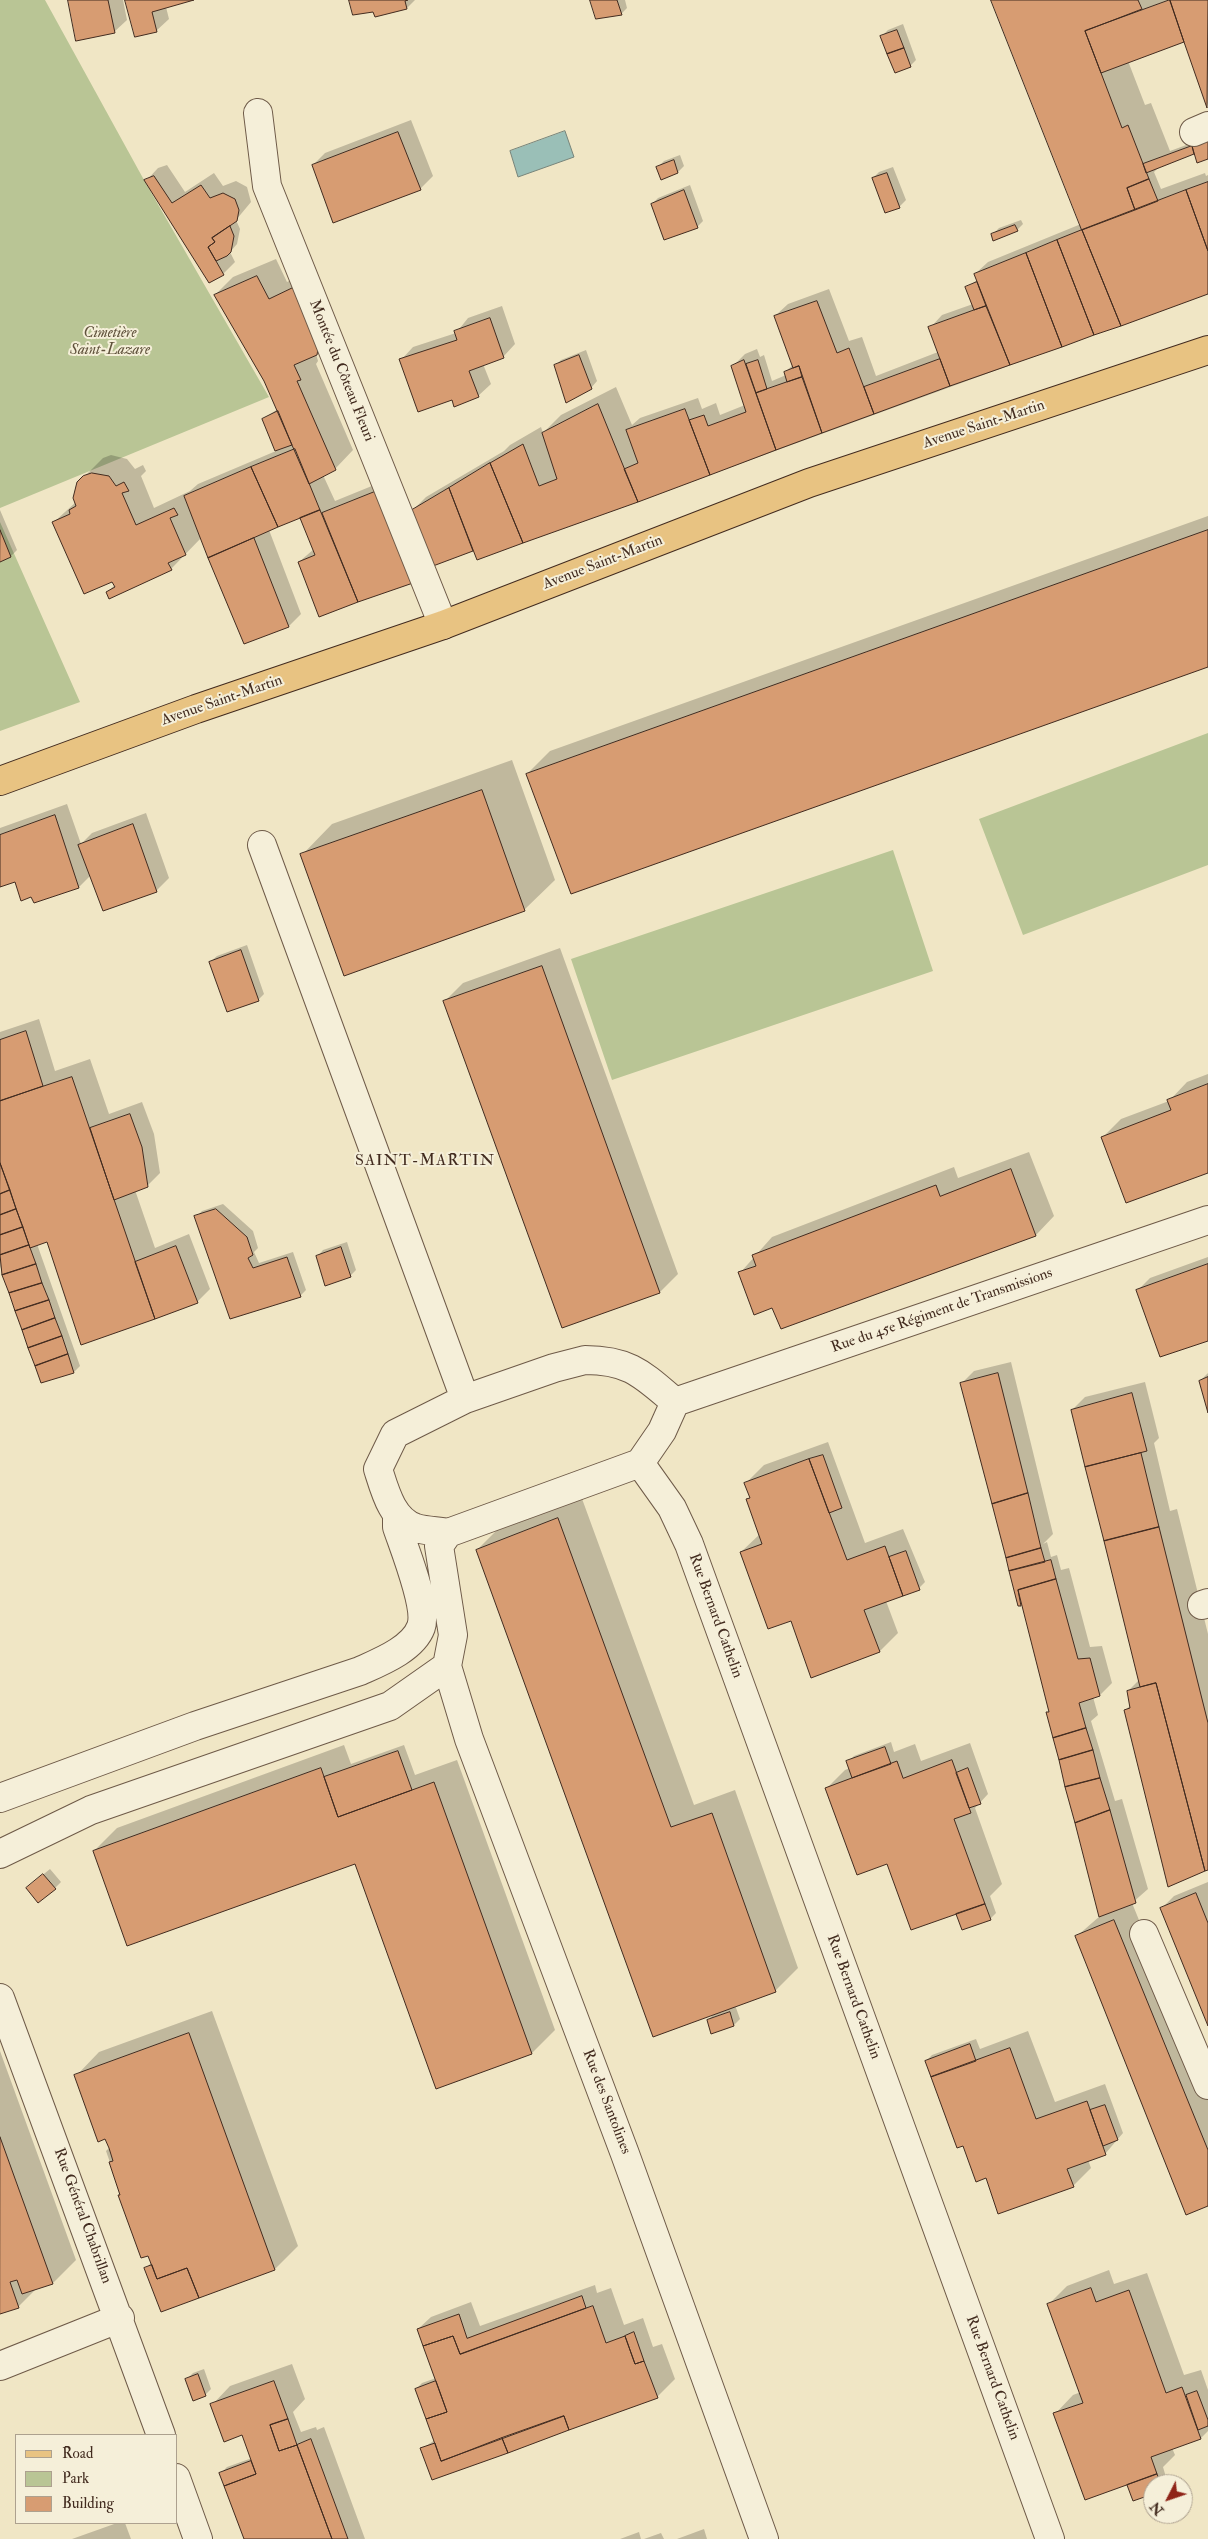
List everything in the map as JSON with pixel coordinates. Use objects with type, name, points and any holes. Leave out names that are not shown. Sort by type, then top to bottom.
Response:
[{"type":"main road","name":"Avenue Saint-Martin","points":[[0,781],[196,710],[443,625],[809,482],[1208,350]]},
{"type":"street","name":"Montée du Côteau Fleuri","points":[[258,113],[267,186],[443,625]]},
{"type":"street","points":[[262,844],[465,1399]]},
{"type":"street","name":"Rue du 45e Régiment de Transmissions","points":[[675,1402],[1208,1220]]},
{"type":"street","points":[[585,1360],[607,1360],[625,1365],[641,1374],[675,1402],[662,1431],[640,1463],[448,1532],[415,1528],[397,1514],[388,1499],[378,1469],[395,1434],[465,1399],[554,1368],[585,1360]]},
{"type":"street","name":"Rue Bernard Cathelin","points":[[640,1463],[672,1508],[689,1544],[1050,2539]]},
{"type":"street","points":[[0,1798],[195,1726],[360,1671],[383,1660],[412,1640],[421,1626],[422,1606],[397,1527],[397,1514]]},
{"type":"street","points":[[0,1854],[90,1810],[390,1706],[447,1666],[453,1635],[439,1546],[448,1532]]},
{"type":"street","name":"Rue des Santolines","points":[[447,1666],[469,1739],[626,2154],[764,2539]]},
{"type":"street","points":[[1144,1934],[1208,2085]]},
{"type":"street","name":"Rue Général Chabrillan","points":[[0,1998],[120,2318],[161,2434]]},
{"type":"street","points":[[0,2366],[120,2318]]},
{"type":"street","points":[[178,2484],[198,2539]]},
{"type":"green space","name":"Cimetière Saint-Lazare","points":[[0,0],[45,0],[144,180],[269,397],[0,508]]},
{"type":"green space","points":[[0,522],[80,702],[0,731]]},
{"type":"green space","points":[[1208,733],[1208,865],[1023,935],[979,819]]},
{"type":"green space","points":[[893,850],[933,971],[612,1080],[571,959]]},
{"type":"water","points":[[565,131],[574,157],[518,177],[510,151]]},
{"type":"building","points":[[68,0],[108,0],[115,33],[76,41]]},
{"type":"building","points":[[125,0],[194,0],[152,12],[157,32],[135,37]]},
{"type":"building","points":[[349,0],[408,0],[405,1],[407,9],[375,17],[373,12],[353,15]]},
{"type":"building","points":[[590,0],[617,0],[622,15],[596,19]]},
{"type":"building","points":[[991,0],[1138,0],[1142,9],[1085,31],[1122,128],[1128,125],[1149,179],[1127,188],[1135,210],[1082,230]]},
{"type":"building","points":[[1170,0],[1184,42],[1101,73],[1085,31]]},
{"type":"building","points":[[1170,0],[1208,0],[1207,108],[1184,42]]},
{"type":"building","points":[[897,30],[904,48],[887,54],[880,36]]},
{"type":"building","points":[[904,48],[911,67],[895,73],[887,54]]},
{"type":"building","points":[[398,132],[421,190],[333,223],[312,165]]},
{"type":"building","points":[[1208,140],[1208,159],[1197,163],[1192,146]]},
{"type":"building","points":[[1192,146],[1194,154],[1146,173],[1143,164]]},
{"type":"building","points":[[674,160],[678,173],[661,180],[656,167]]},
{"type":"building","points":[[887,173],[900,208],[885,213],[872,178]]},
{"type":"building","points":[[154,176],[172,203],[201,185],[210,198],[223,193],[235,199],[239,210],[237,221],[212,238],[215,242],[208,247],[224,275],[209,283],[144,180]]},
{"type":"building","points":[[1149,179],[1158,201],[1135,210],[1127,188]]},
{"type":"building","points":[[1208,182],[1208,251],[1186,190]]},
{"type":"building","points":[[684,190],[698,228],[664,240],[651,204]]},
{"type":"building","points":[[1186,190],[1208,251],[1208,294],[1121,326],[1082,230]]},
{"type":"building","points":[[1015,225],[1018,231],[993,241],[991,234]]},
{"type":"building","points":[[230,226],[234,236],[231,252],[216,261],[208,247],[215,242],[212,238]]},
{"type":"building","points":[[1082,230],[1121,326],[1094,335],[1057,240]]},
{"type":"building","points":[[1057,240],[1094,335],[1062,347],[1026,253]]},
{"type":"building","points":[[1026,253],[1062,347],[1010,365],[974,274]]},
{"type":"building","points":[[257,276],[269,299],[294,287],[319,343],[317,355],[294,365],[301,380],[297,381],[336,470],[309,484],[264,381],[214,295]]},
{"type":"building","points":[[977,282],[986,306],[974,310],[965,287]]},
{"type":"building","points":[[817,301],[837,353],[849,348],[874,414],[822,433],[799,366],[793,368],[774,316]]},
{"type":"building","points":[[986,306],[1010,365],[950,386],[928,327]]},
{"type":"building","points":[[490,318],[504,358],[469,371],[479,397],[454,407],[452,400],[418,412],[399,359],[457,340],[454,331]]},
{"type":"building","points":[[579,355],[592,389],[566,403],[554,365]]},
{"type":"building","points":[[940,359],[950,386],[874,414],[864,387]]},
{"type":"building","points":[[744,360],[776,450],[710,475],[689,420],[704,415],[708,426],[746,412],[731,366]]},
{"type":"building","points":[[758,360],[767,389],[756,393],[746,364]]},
{"type":"building","points":[[799,366],[802,377],[787,382],[784,372]]},
{"type":"building","points":[[802,377],[822,433],[776,450],[756,393]]},
{"type":"building","points":[[598,404],[638,502],[523,543],[490,463],[523,444],[539,486],[557,479],[542,433]]},
{"type":"building","points":[[685,409],[710,475],[638,502],[624,469],[638,463],[626,430]]},
{"type":"building","points":[[278,411],[292,445],[275,451],[262,419]]},
{"type":"building","points":[[295,449],[320,510],[278,527],[251,467]]},
{"type":"building","points":[[490,463],[523,543],[477,560],[449,488]]},
{"type":"building","points":[[251,467],[278,527],[208,558],[184,496]]},
{"type":"building","points":[[92,473],[109,476],[116,486],[124,482],[129,491],[122,493],[136,525],[174,508],[178,515],[170,518],[186,555],[168,563],[172,570],[109,599],[106,592],[115,587],[112,582],[84,594],[52,522],[70,514],[69,510],[76,506],[73,498],[77,482],[83,476]]},
{"type":"building","points":[[449,488],[473,551],[433,566],[412,510]]},
{"type":"building","points":[[377,491],[413,583],[358,602],[322,513]]},
{"type":"building","points":[[320,510],[358,602],[319,617],[298,562],[315,555],[300,518]]},
{"type":"building","points":[[0,530],[11,557],[0,562]]},
{"type":"building","points":[[1208,530],[1208,667],[571,894],[526,774]]},
{"type":"building","points":[[254,538],[289,627],[244,644],[208,558]]},
{"type":"building","points":[[482,790],[525,911],[344,976],[300,854]]},
{"type":"building","points":[[55,815],[79,888],[34,903],[31,897],[21,901],[15,882],[0,887],[0,835]]},
{"type":"building","points":[[133,824],[157,892],[103,911],[78,845]]},
{"type":"building","points":[[241,950],[259,1001],[227,1012],[209,962]]},
{"type":"building","points":[[542,966],[660,1293],[562,1328],[443,1001]]},
{"type":"building","points":[[26,1031],[43,1086],[0,1101],[0,1040]]},
{"type":"building","points":[[72,1077],[155,1319],[81,1345],[47,1242],[30,1248],[0,1163],[0,1101]]},
{"type":"building","points":[[1208,1084],[1208,1173],[1126,1203],[1101,1137],[1171,1110],[1167,1100]]},
{"type":"building","points":[[130,1114],[142,1147],[148,1187],[114,1200],[90,1128]]},
{"type":"building","points":[[0,1163],[10,1190],[0,1194]]},
{"type":"building","points":[[1011,1169],[1036,1236],[781,1329],[772,1308],[754,1315],[738,1272],[756,1266],[752,1255],[936,1185],[940,1196]]},
{"type":"building","points":[[10,1190],[16,1209],[0,1215],[0,1194]]},
{"type":"building","points":[[16,1209],[23,1227],[0,1235],[0,1215]]},
{"type":"building","points":[[216,1209],[247,1237],[253,1255],[248,1258],[253,1268],[287,1257],[301,1297],[230,1319],[194,1216]]},
{"type":"building","points":[[23,1227],[29,1245],[0,1255],[0,1235]]},
{"type":"building","points":[[29,1245],[36,1264],[2,1275],[0,1255]]},
{"type":"building","points":[[176,1246],[198,1303],[155,1319],[135,1262]]},
{"type":"building","points":[[341,1247],[351,1277],[325,1286],[316,1256]]},
{"type":"building","points":[[36,1264],[42,1283],[9,1293],[2,1275]]},
{"type":"building","points":[[1208,1264],[1208,1341],[1160,1357],[1136,1290]]},
{"type":"building","points":[[42,1283],[49,1300],[15,1311],[9,1293]]},
{"type":"building","points":[[49,1300],[55,1318],[22,1330],[15,1311]]},
{"type":"building","points":[[55,1318],[62,1336],[28,1348],[22,1330]]},
{"type":"building","points":[[62,1336],[68,1354],[35,1366],[28,1348]]},
{"type":"building","points":[[68,1354],[74,1373],[41,1383],[35,1366]]},
{"type":"building","points":[[998,1373],[1028,1493],[992,1504],[960,1383]]},
{"type":"building","points":[[1208,1377],[1208,1413],[1199,1381]]},
{"type":"building","points":[[1132,1393],[1147,1451],[1085,1467],[1071,1410]]},
{"type":"building","points":[[1141,1453],[1159,1527],[1104,1541],[1085,1467]]},
{"type":"building","points":[[823,1455],[842,1508],[829,1513],[809,1459]]},
{"type":"building","points":[[809,1459],[847,1560],[885,1546],[903,1596],[864,1610],[880,1652],[811,1678],[791,1621],[768,1629],[740,1552],[762,1544],[746,1499],[750,1498],[744,1483]]},
{"type":"building","points":[[1028,1493],[1041,1548],[1006,1558],[992,1504]]},
{"type":"building","points":[[558,1518],[671,1827],[712,1813],[776,1992],[653,2037],[476,1550]]},
{"type":"building","points":[[1159,1527],[1208,1723],[1208,1870],[1205,1871],[1156,1683],[1140,1687],[1104,1541]]},
{"type":"building","points":[[1041,1548],[1045,1562],[1009,1571],[1006,1558]]},
{"type":"building","points":[[906,1551],[920,1590],[903,1596],[889,1557]]},
{"type":"building","points":[[1051,1560],[1056,1579],[1018,1590],[1021,1606],[1018,1606],[1009,1571]]},
{"type":"building","points":[[1056,1579],[1078,1659],[1090,1658],[1100,1696],[1079,1703],[1086,1728],[1053,1738],[1046,1712],[1049,1712],[1018,1590]]},
{"type":"building","points":[[1156,1683],[1205,1871],[1168,1887],[1124,1710],[1130,1708],[1127,1691]]},
{"type":"building","points":[[1086,1728],[1093,1750],[1059,1760],[1053,1738]]},
{"type":"building","points":[[885,1747],[891,1764],[852,1778],[846,1761]]},
{"type":"building","points":[[1093,1750],[1100,1778],[1065,1787],[1059,1760]]},
{"type":"building","points":[[398,1751],[412,1790],[338,1817],[324,1777]]},
{"type":"building","points":[[952,1760],[971,1813],[954,1819],[985,1904],[911,1930],[887,1864],[857,1875],[825,1788],[897,1761],[903,1778]]},
{"type":"building","points":[[321,1768],[338,1817],[434,1782],[532,2054],[436,2089],[355,1864],[127,1946],[93,1851]]},
{"type":"building","points":[[968,1768],[981,1804],[969,1808],[956,1773]]},
{"type":"building","points":[[1100,1778],[1110,1810],[1075,1823],[1065,1787]]},
{"type":"building","points":[[1110,1810],[1136,1903],[1099,1917],[1075,1823]]},
{"type":"building","points":[[43,1874],[56,1889],[38,1903],[26,1888]]},
{"type":"building","points":[[1196,1893],[1208,1923],[1208,2026],[1160,1908]]},
{"type":"building","points":[[985,1904],[991,1920],[962,1930],[956,1914]]},
{"type":"building","points":[[1114,1920],[1208,2150],[1208,2206],[1186,2215],[1075,1936]]},
{"type":"building","points":[[730,2012],[734,2026],[711,2034],[707,2020]]},
{"type":"building","points":[[189,2033],[275,2270],[199,2298],[187,2268],[157,2279],[148,2256],[141,2258],[118,2195],[120,2195],[109,2162],[113,2161],[109,2148],[105,2139],[98,2142],[74,2075]]},
{"type":"building","points":[[970,2044],[976,2061],[931,2077],[925,2061]]},
{"type":"building","points":[[1010,2048],[1036,2119],[1087,2101],[1106,2155],[1067,2169],[1074,2187],[998,2214],[986,2178],[976,2182],[963,2146],[957,2148],[931,2077]]},
{"type":"building","points":[[1105,2105],[1118,2140],[1103,2146],[1090,2110]]},
{"type":"building","points":[[0,2137],[53,2284],[22,2294],[17,2280],[10,2282],[19,2308],[0,2314]]},
{"type":"building","points":[[152,2265],[157,2279],[187,2268],[199,2298],[161,2312],[144,2268]]},
{"type":"building","points":[[1091,2288],[1096,2302],[1129,2290],[1166,2393],[1182,2387],[1201,2439],[1151,2457],[1157,2474],[1143,2474],[1143,2479],[1085,2500],[1053,2413],[1083,2403],[1047,2304]]},
{"type":"building","points":[[582,2296],[586,2308],[460,2354],[453,2336],[423,2346],[417,2329],[459,2314],[467,2338]]},
{"type":"building","points":[[593,2306],[606,2343],[625,2336],[635,2364],[644,2361],[658,2398],[569,2430],[564,2416],[441,2461],[426,2419],[447,2412],[423,2346],[453,2336],[460,2354]]},
{"type":"building","points":[[634,2332],[644,2361],[635,2364],[625,2336]]},
{"type":"building","points":[[198,2374],[206,2396],[193,2401],[185,2379]]},
{"type":"building","points":[[274,2381],[288,2419],[270,2425],[279,2451],[297,2445],[332,2539],[244,2539],[224,2486],[256,2474],[242,2435],[224,2442],[210,2404]]},
{"type":"building","points":[[436,2381],[447,2412],[426,2419],[415,2389]]},
{"type":"building","points":[[1197,2391],[1208,2420],[1208,2426],[1198,2430],[1186,2395]]},
{"type":"building","points":[[564,2416],[569,2430],[508,2453],[502,2438]]},
{"type":"building","points":[[288,2419],[297,2445],[279,2451],[270,2425]]},
{"type":"building","points":[[502,2438],[508,2453],[432,2480],[420,2448],[435,2443],[441,2461]]},
{"type":"building","points":[[311,2439],[348,2539],[332,2539],[297,2445]]},
{"type":"building","points":[[251,2461],[256,2474],[224,2486],[219,2473]]},
{"type":"building","points":[[1143,2479],[1143,2498],[1133,2501],[1127,2485]]},
{"type":"district","name":"SAINT-MARTIN","points":[[425,1162]]}]
